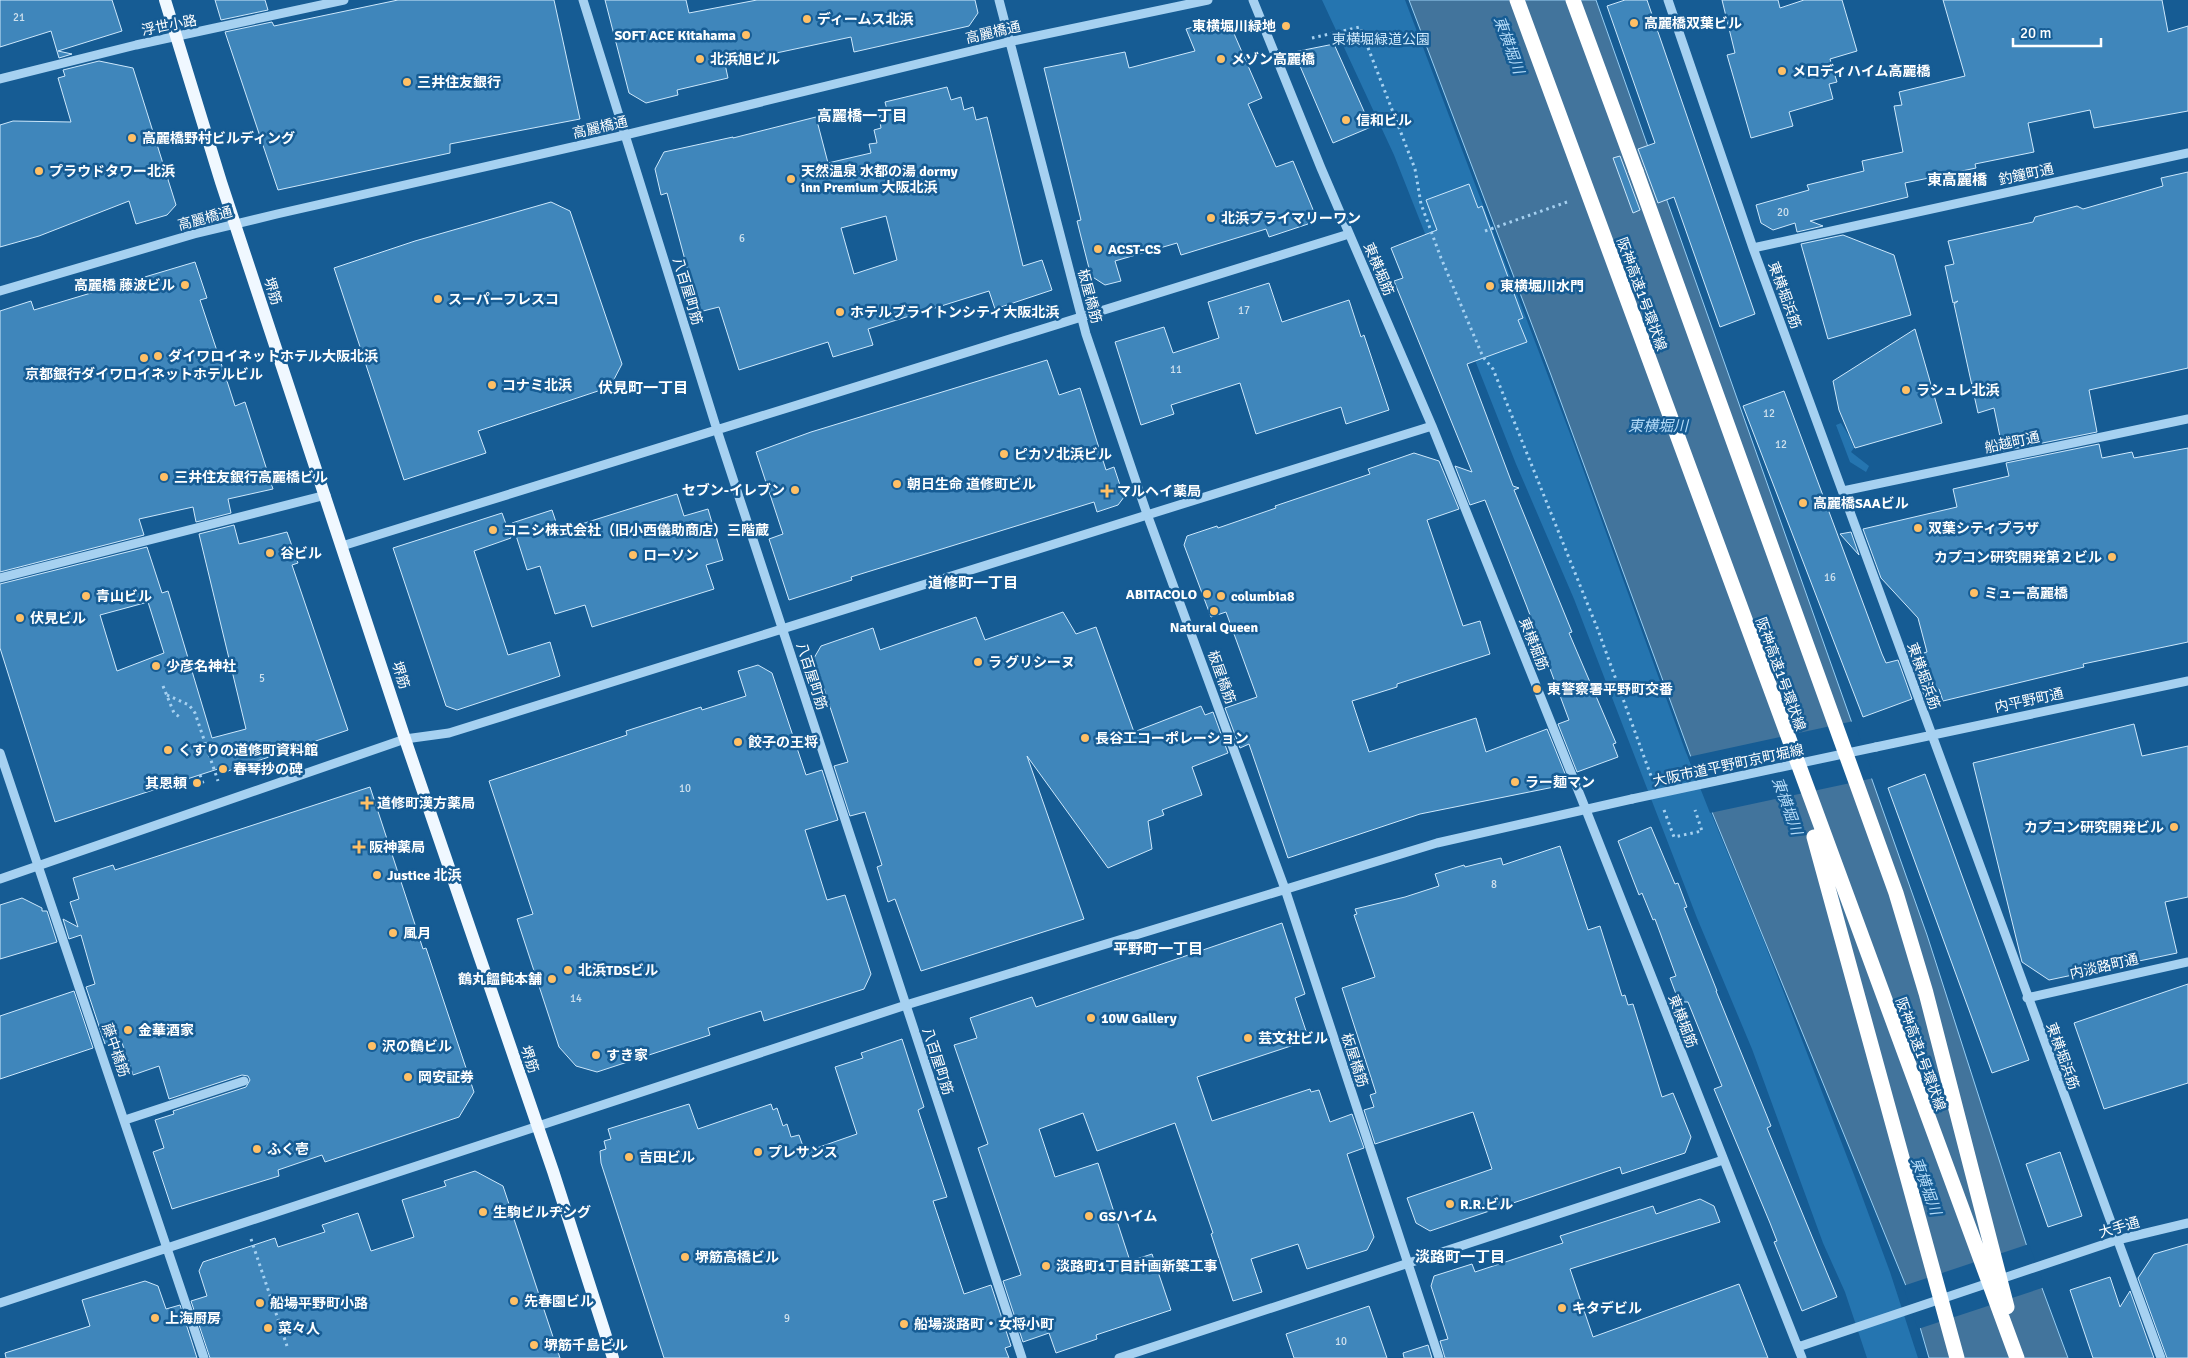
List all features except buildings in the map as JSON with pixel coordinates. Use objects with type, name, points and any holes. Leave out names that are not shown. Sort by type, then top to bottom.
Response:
[{"type":"highway","name":"阪神高速1号環状線","points":[[1517,0],[1782,723],[2018,1358]]},
{"type":"highway","points":[[1573,0],[1896,893],[1926,993],[2018,1358]]},
{"type":"highway","points":[[1782,723],[1838,919],[1957,1358]]},
{"type":"main road","name":"堺筋","points":[[166,0],[235,224],[405,739],[553,1171],[613,1358]]},
{"type":"street","name":"浮世小路","points":[[0,79],[344,0]]},
{"type":"street","name":"八百屋町筋","points":[[583,0],[717,430],[1022,1358]]},
{"type":"street","name":"板屋橋筋","points":[[999,0],[1008,42],[1081,317],[1147,514],[1285,889],[1439,1358]]},
{"type":"street","name":"高麗橋通","points":[[0,292],[235,224],[625,135],[1008,42],[1208,0]]},
{"type":"street","name":"東横堀筋","points":[[1253,0],[1349,234],[1432,426],[1802,1358]]},
{"type":"street","name":"東横堀浜筋","points":[[1668,0],[1752,248],[2161,1358]]},
{"type":"street","name":"釣鐘町通","points":[[1752,248],[2188,153]]},
{"type":"street","points":[[342,546],[1349,234]]},
{"type":"street","name":"船越町通","points":[[1843,491],[2188,419]]},
{"type":"street","points":[[0,879],[405,739],[450,733],[1432,426]]},
{"type":"street","points":[[0,578],[326,495]]},
{"type":"street","name":"内平野町通","points":[[1876,747],[2188,681]]},
{"type":"street","name":"大阪市道平野町京町堀線","points":[[0,1302],[906,1005],[1437,843],[1876,747]]},
{"type":"street","name":"藤中橋筋","points":[[0,753],[40,865],[204,1358]]},
{"type":"street","name":"内淡路町通","points":[[2027,998],[2188,962]]},
{"type":"street","points":[[125,1120],[244,1081]]},
{"type":"street","points":[[1119,1358],[1723,1160]]},
{"type":"street","name":"大手通","points":[[1798,1346],[2117,1240],[2188,1223]]},
{"type":"path","points":[[1312,38],[1360,27],[1415,169],[1421,204],[1440,258],[1483,357],[1493,369],[1552,514],[1598,630],[1654,785]]},
{"type":"path","points":[[1485,231],[1576,199]]},
{"type":"path","points":[[163,686],[174,713],[181,718]]},
{"type":"path","points":[[167,695],[189,705],[195,713],[218,781]]},
{"type":"path","points":[[200,775],[204,786]]},
{"type":"path","points":[[1661,802],[1674,837],[1702,831],[1695,810]]},
{"type":"path","points":[[246,1222],[287,1346]]},
{"type":"green space","name":"東横堀緑道公園","points":[[1322,0],[1405,0],[1572,439],[1685,750],[1763,939],[1856,1180],[1890,1272],[1918,1358],[1867,1358],[1845,1292],[1823,1243],[1752,1049],[1697,918],[1574,599],[1516,464],[1394,155]]},
{"type":"green space","points":[[1841,423],[1854,448],[1851,452],[1869,466],[1866,472],[1850,462],[1836,425]]},
{"type":"water","name":"東横堀川","points":[[1409,0],[1596,0],[1927,935],[2029,1253],[2068,1358],[1929,1358],[1913,1303],[1703,790],[1551,375]]},
{"type":"pier","points":[[1854,721],[1874,778],[1710,813],[1688,757]]},
{"type":"pier","points":[[2029,1244],[2045,1287],[1918,1329],[1903,1286]]},
{"type":"place","name":"ディームス北浜","points":[[807,19]]},
{"type":"place","name":"高麗橋双葉ビル","points":[[1634,23]]},
{"type":"place","name":"東横堀川緑地","points":[[1286,26]]},
{"type":"place","name":"SOFT ACE Kitahama","points":[[746,35]]},
{"type":"place","name":"北浜旭ビル","points":[[700,59]]},
{"type":"place","name":"メゾン高麗橋","points":[[1221,59]]},
{"type":"place","name":"メロディハイム高麗橋","points":[[1782,71]]},
{"type":"place","name":"三井住友銀行","points":[[407,82]]},
{"type":"place","name":"信和ビル","points":[[1346,120]]},
{"type":"place","name":"高麗橋野村ビルディング","points":[[132,138]]},
{"type":"place","name":"プラウドタワー北浜","points":[[39,171]]},
{"type":"place","name":"天然温泉 水都の湯 dormy inn Premium 大阪北浜","points":[[791,179]]},
{"type":"place","name":"北浜プライマリーワン","points":[[1211,218]]},
{"type":"place","name":"ACST-CS","points":[[1098,249]]},
{"type":"place","name":"高麗橋 藤波ビル","points":[[185,285]]},
{"type":"place","name":"東横堀川水門","points":[[1490,286]]},
{"type":"place","name":"スーパーフレスコ","points":[[438,299]]},
{"type":"place","name":"ホテルブライトンシティ大阪北浜","points":[[840,312]]},
{"type":"place","name":"ダイワロイネットホテル大阪北浜","points":[[158,356]]},
{"type":"place","name":"京都銀行ダイワロイネットホテルビル","points":[[144,358]]},
{"type":"place","name":"コナミ北浜","points":[[492,385]]},
{"type":"place","name":"ラシュレ北浜","points":[[1906,390]]},
{"type":"place","name":"ピカソ北浜ビル","points":[[1004,454]]},
{"type":"place","name":"三井住友銀行高麗橋ビル","points":[[164,477]]},
{"type":"place","name":"朝日生命 道修町ビル","points":[[897,484]]},
{"type":"place","name":"セブン-イレブン","points":[[795,490]]},
{"type":"place","name":"マルヘイ薬局","points":[[1107,491]]},
{"type":"place","name":"高麗橋SAAビル","points":[[1803,503]]},
{"type":"place","name":"双葉シティプラザ","points":[[1918,528]]},
{"type":"place","name":"コニシ株式会社（旧小西儀助商店）三階蔵","points":[[493,530]]},
{"type":"place","name":"谷ビル","points":[[270,553]]},
{"type":"place","name":"ローソン","points":[[633,555]]},
{"type":"place","name":"カプコン研究開発第２ビル","points":[[2112,557]]},
{"type":"place","name":"ミュー高麗橋","points":[[1974,593]]},
{"type":"place","name":"ABITACOLO","points":[[1207,594]]},
{"type":"place","name":"青山ビル","points":[[86,596]]},
{"type":"place","name":"columbia8","points":[[1221,596]]},
{"type":"place","name":"Natural Queen","points":[[1214,611]]},
{"type":"place","name":"伏見ビル","points":[[20,618]]},
{"type":"place","name":"ラ グリシーヌ","points":[[978,662]]},
{"type":"place","name":"少彦名神社","points":[[156,666]]},
{"type":"place","name":"東警察署平野町交番","points":[[1537,689]]},
{"type":"place","name":"長谷工コーポレーション","points":[[1085,738]]},
{"type":"place","name":"餃子の王将","points":[[738,742]]},
{"type":"place","name":"くすりの道修町資料館","points":[[168,750]]},
{"type":"place","name":"春琴抄の碑","points":[[223,769]]},
{"type":"place","name":"ラー麺マン","points":[[1515,782]]},
{"type":"place","name":"其恩頼","points":[[197,783]]},
{"type":"place","name":"道修町漢方薬局","points":[[367,803]]},
{"type":"place","name":"カプコン研究開発ビル","points":[[2174,827]]},
{"type":"place","name":"阪神薬局","points":[[359,847]]},
{"type":"place","name":"Justice 北浜","points":[[377,875]]},
{"type":"place","name":"風月","points":[[393,933]]},
{"type":"place","name":"北浜TDSビル","points":[[568,970]]},
{"type":"place","name":"鶴丸饂飩本舗","points":[[552,979]]},
{"type":"place","name":"10W Gallery","points":[[1091,1018]]},
{"type":"place","name":"金華酒家","points":[[128,1030]]},
{"type":"place","name":"芸文社ビル","points":[[1248,1038]]},
{"type":"place","name":"沢の鶴ビル","points":[[372,1046]]},
{"type":"place","name":"すき家","points":[[596,1055]]},
{"type":"place","name":"岡安証券","points":[[408,1077]]},
{"type":"place","name":"ふく壱","points":[[257,1149]]},
{"type":"place","name":"プレサンス","points":[[758,1152]]},
{"type":"place","name":"吉田ビル","points":[[629,1157]]},
{"type":"place","name":"R.R.ビル","points":[[1450,1204]]},
{"type":"place","name":"生駒ビルヂング","points":[[483,1212]]},
{"type":"place","name":"GSハイム","points":[[1089,1216]]},
{"type":"place","name":"堺筋高橋ビル","points":[[685,1257]]},
{"type":"place","name":"淡路町1丁目計画新築工事","points":[[1046,1266]]},
{"type":"place","name":"先春園ビル","points":[[514,1301]]},
{"type":"place","name":"船場平野町小路","points":[[260,1303]]},
{"type":"place","name":"キタデビル","points":[[1562,1308]]},
{"type":"place","name":"上海厨房","points":[[155,1318]]},
{"type":"place","name":"船場淡路町・女将小町","points":[[904,1324]]},
{"type":"place","name":"菜々人","points":[[268,1328]]},
{"type":"place","name":"堺筋千島ビル","points":[[534,1345]]},
{"type":"district","name":"高麗橋一丁目","points":[[862,116]]},
{"type":"district","name":"東高麗橋","points":[[1957,180]]},
{"type":"district","name":"伏見町一丁目","points":[[643,388]]},
{"type":"district","name":"道修町一丁目","points":[[973,583]]},
{"type":"district","name":"平野町一丁目","points":[[1158,949]]},
{"type":"district","name":"淡路町一丁目","points":[[1460,1257]]}]
